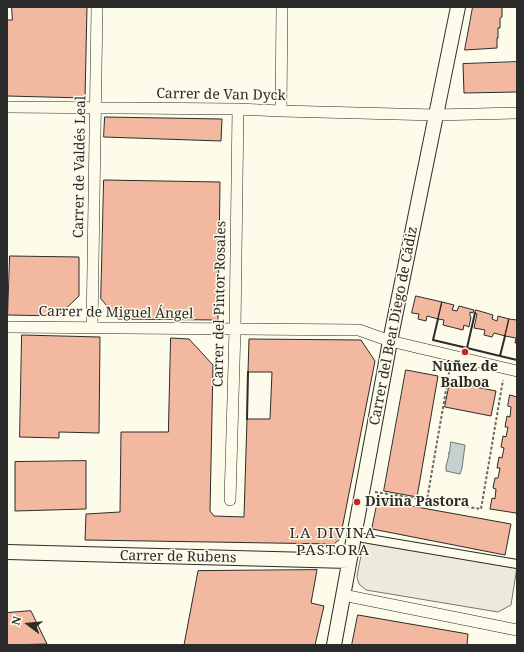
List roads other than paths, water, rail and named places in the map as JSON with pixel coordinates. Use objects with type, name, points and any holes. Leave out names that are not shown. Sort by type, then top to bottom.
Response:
[{"type":"street","name":"Carrer de Valdés Leal","points":[[92,328],[97,7]]},
{"type":"street","points":[[281,111],[282,7]]},
{"type":"street","name":"Carrer del Beat Diego de Cádiz","points":[[334,645],[390,341],[458,7]]},
{"type":"street","name":"Carrer de Van Dyck","points":[[7,108],[238,109],[435,115],[517,113]]},
{"type":"street","name":"Carrer del Pintor Rosales","points":[[230,500],[235,329],[238,109]]},
{"type":"street","name":"Carrer de Miguel Ángel","points":[[7,326],[359,330],[390,341],[517,371]]},
{"type":"street","points":[[362,538],[517,564]]},
{"type":"street","name":"Carrer de Rubens","points":[[7,552],[349,561]]},
{"type":"street","points":[[343,595],[517,630]]},
{"type":"place","name":"Núñez de Balboa","points":[[465,352]]},
{"type":"place","name":"Divina Pastora","points":[[357,502]]},
{"type":"district","name":"LA DIVINA PASTORA","points":[[333,542]]}]
